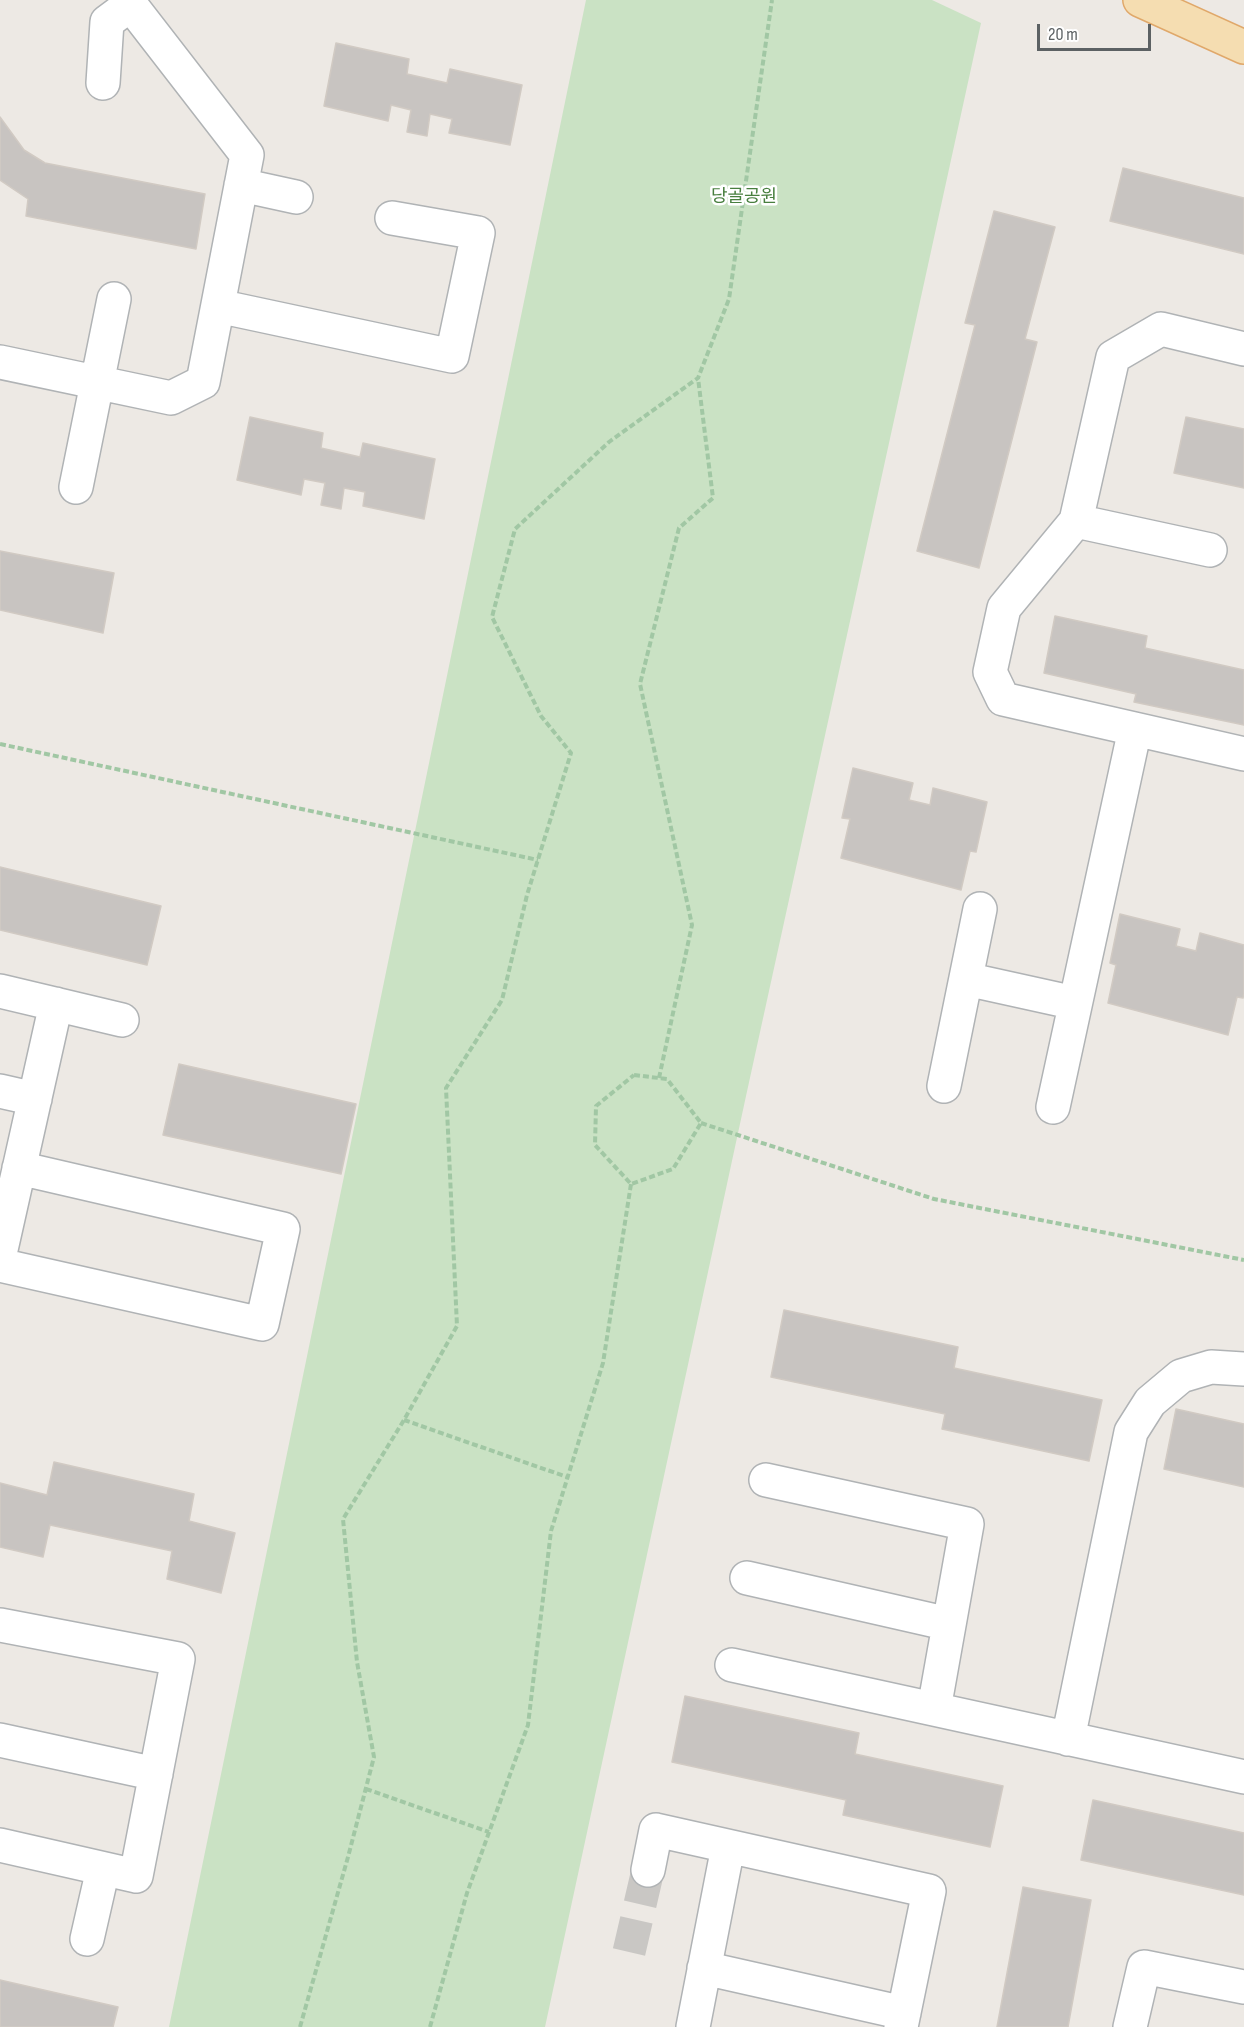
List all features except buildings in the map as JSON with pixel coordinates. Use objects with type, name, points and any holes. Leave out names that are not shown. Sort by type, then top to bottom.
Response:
[{"type":"main road","points":[[1140,0],[1244,48]]},
{"type":"lane","points":[[0,362],[171,398],[203,382],[247,156],[129,2],[106,22],[103,83]]},
{"type":"lane","points":[[241,185],[296,197]]},
{"type":"lane","points":[[218,306],[452,356],[478,233],[392,218]]},
{"type":"lane","points":[[76,487],[114,299]]},
{"type":"lane","points":[[1244,349],[1161,328],[1113,357],[1076,521],[1004,608],[990,672],[1003,699],[1244,754]]},
{"type":"lane","points":[[1076,521],[1210,550]]},
{"type":"lane","points":[[1053,1107],[1135,729]]},
{"type":"lane","points":[[944,1086],[980,909]]},
{"type":"lane","points":[[966,978],[1075,1003]]},
{"type":"lane","points":[[0,991],[122,1020]]},
{"type":"lane","points":[[0,1254],[56,1004]]},
{"type":"lane","points":[[0,1091],[35,1099]]},
{"type":"lane","points":[[0,1265],[262,1324],[283,1229],[19,1168]]},
{"type":"lane","points":[[1068,1738],[1131,1432],[1150,1402],[1181,1376],[1210,1367],[1244,1369]]},
{"type":"lane","points":[[766,1480],[967,1524],[934,1709]]},
{"type":"lane","points":[[747,1578],[949,1624]]},
{"type":"lane","points":[[0,1625],[178,1659],[136,1876],[1,1850]]},
{"type":"lane","points":[[732,1665],[1244,1777]]},
{"type":"lane","points":[[0,1740],[156,1774]]},
{"type":"lane","points":[[648,1870],[656,1830],[929,1892],[902,2020],[704,1968]]},
{"type":"lane","points":[[693,2027],[728,1846]]},
{"type":"lane","points":[[87,1939],[103,1869]]},
{"type":"lane","points":[[1130,2027],[1144,1968],[1244,1987]]},
{"type":"path","points":[[659,1078],[692,925],[640,684],[679,528],[713,498],[698,378],[729,299],[772,0]]},
{"type":"path","points":[[300,2027],[374,1757],[357,1662],[343,1519],[404,1420],[457,1326],[446,1088],[502,1000],[527,895],[571,753],[541,716],[492,617],[515,529],[609,442],[698,378]]},
{"type":"path","points":[[0,744],[538,860]]},
{"type":"path","points":[[631,1184],[595,1145],[596,1106],[634,1075],[667,1079],[701,1123],[934,1199],[1244,1260]]},
{"type":"path","points":[[631,1184],[673,1169],[701,1123]]},
{"type":"path","points":[[430,2027],[467,1893],[528,1725],[551,1531],[603,1363],[631,1184]]},
{"type":"path","points":[[404,1420],[567,1477]]},
{"type":"path","points":[[366,1789],[489,1832]]},
{"type":"green space","name":"당골공원","points":[[586,0],[932,0],[981,23],[545,2027],[169,2027]]},
{"type":"tunnel","points":[[629,1952],[648,1870]]}]
